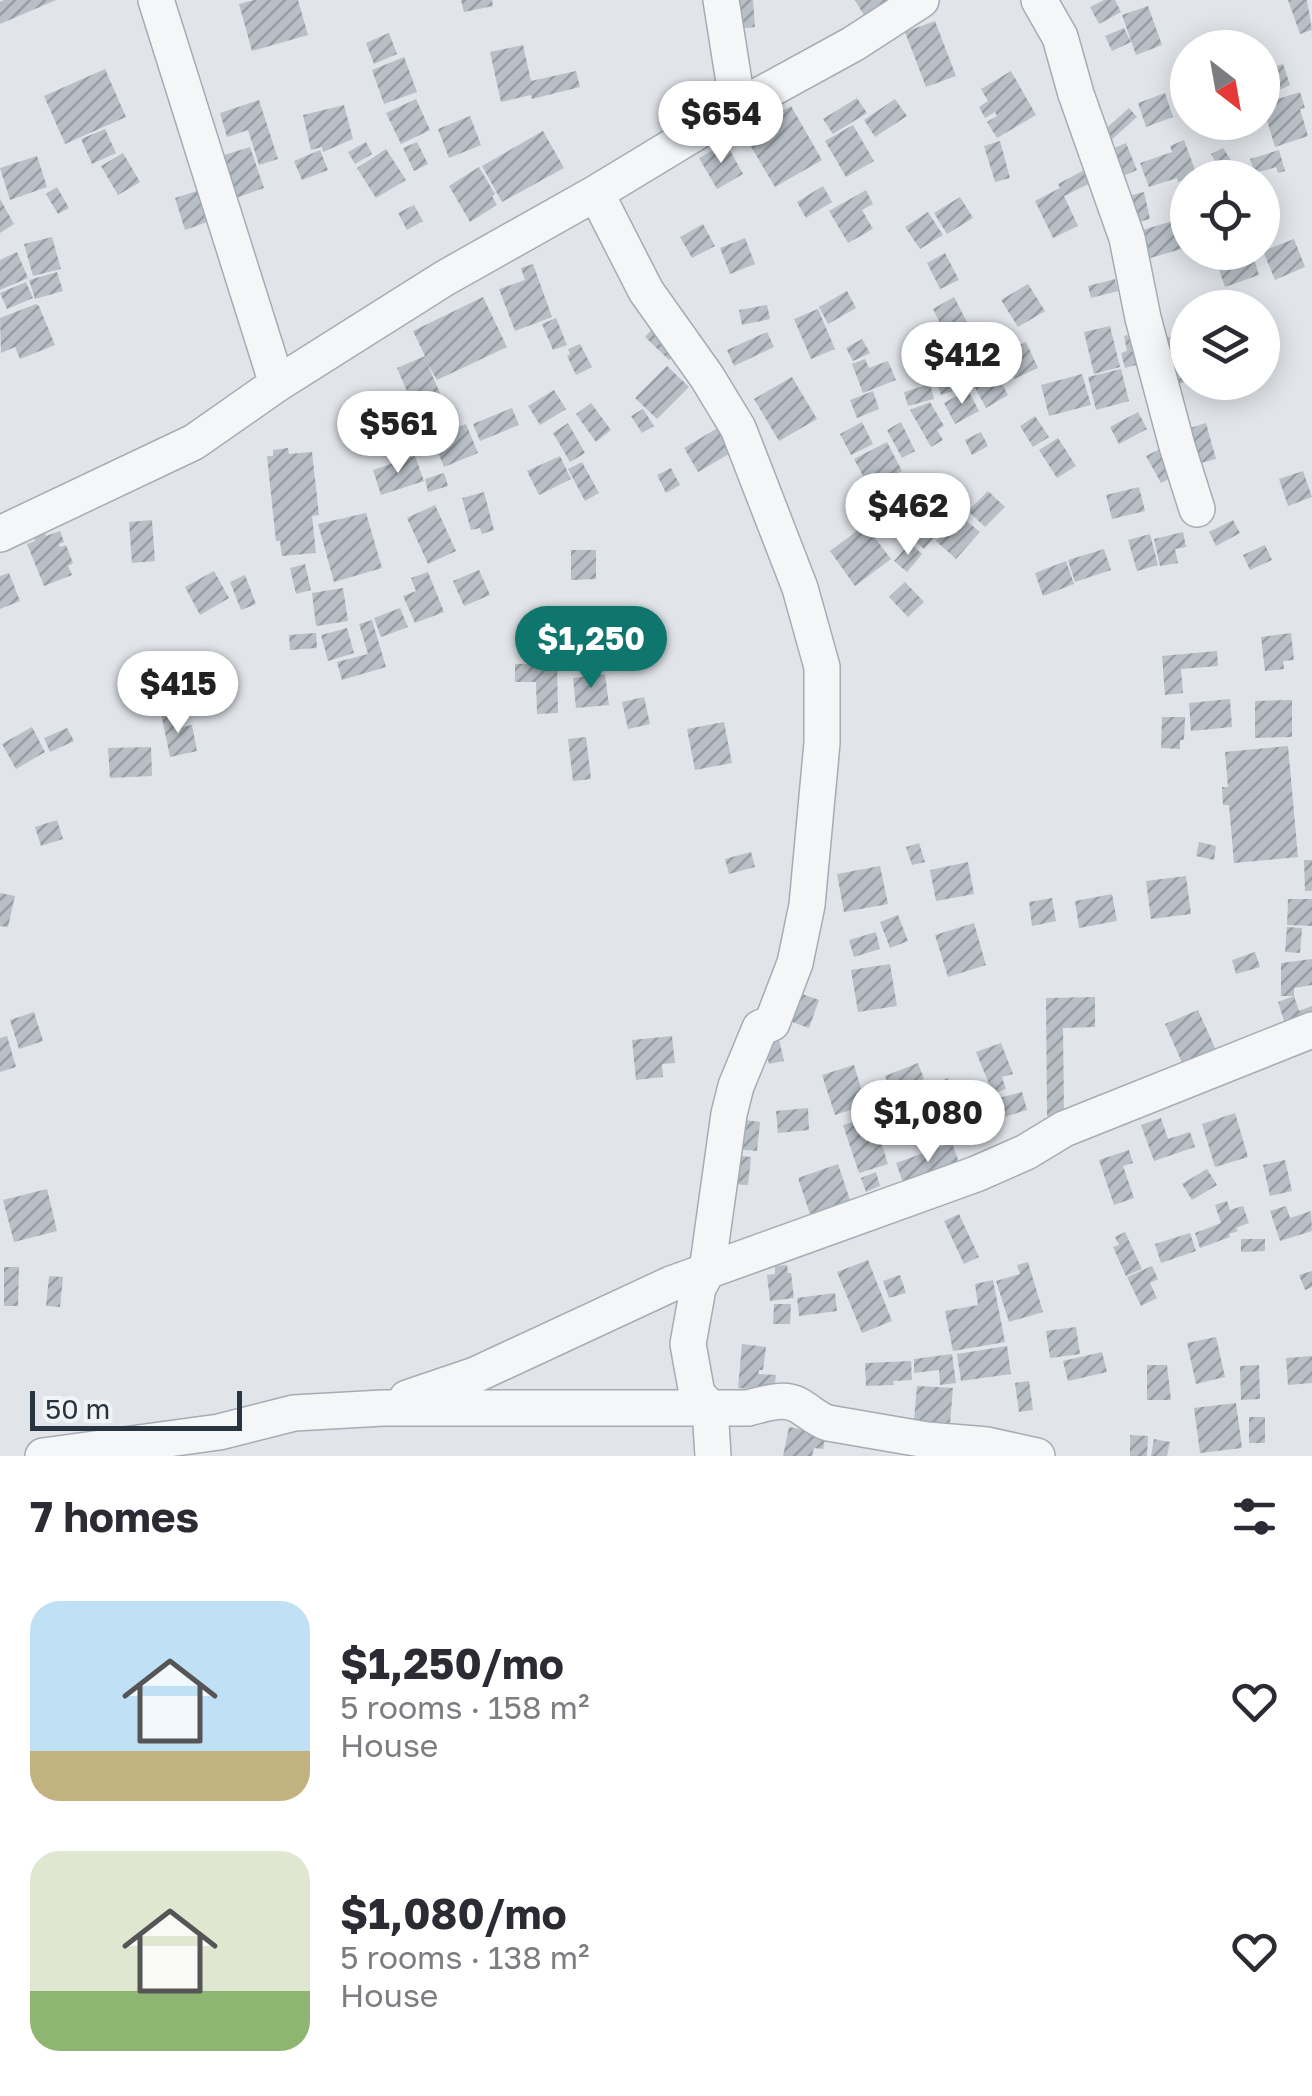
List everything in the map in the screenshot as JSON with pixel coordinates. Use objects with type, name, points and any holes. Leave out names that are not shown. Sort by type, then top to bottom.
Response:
[{"type":"street","points":[[156,0],[278,384]]},
{"type":"street","points":[[721,0],[738,107]]},
{"type":"street","points":[[3,526],[194,442],[446,278],[853,44],[921,0]]},
{"type":"street","points":[[1039,0],[1060,37],[1127,238],[1144,318],[1197,509]]},
{"type":"street","points":[[596,193],[646,292],[707,376],[738,428],[800,588],[822,667],[822,742],[808,905],[795,963],[778,1008],[772,1023],[760,1028],[736,1086],[718,1179],[707,1271],[698,1288],[688,1344],[697,1394],[710,1408],[714,1456]]},
{"type":"street","points":[[383,1408],[475,1375],[670,1284],[976,1174],[1026,1152],[1064,1129],[1312,1030]]},
{"type":"street","points":[[43,1456],[219,1432],[294,1413],[383,1408],[710,1408],[794,1402],[828,1423],[927,1440],[987,1444],[1037,1456]]},
{"type":"building","points":[[56,0],[0,24],[0,2]]},
{"type":"building","points":[[298,0],[308,35],[252,51],[239,4]]},
{"type":"building","points":[[461,0],[492,0],[493,6],[464,12]]},
{"type":"building","points":[[726,0],[753,0],[755,27],[729,30]]},
{"type":"building","points":[[855,0],[896,0],[865,17]]},
{"type":"building","points":[[1115,0],[1121,12],[1099,24],[1090,7]]},
{"type":"building","points":[[1288,0],[1307,0],[1312,30],[1300,34]]},
{"type":"building","points":[[1148,6],[1162,45],[1136,55],[1122,15]]},
{"type":"building","points":[[935,21],[956,76],[926,87],[905,32]]},
{"type":"building","points":[[1124,28],[1131,42],[1112,51],[1105,36]]},
{"type":"building","points":[[389,33],[397,54],[374,64],[366,43]]},
{"type":"building","points":[[523,45],[531,81],[576,71],[580,87],[501,102],[490,52]]},
{"type":"building","points":[[404,57],[417,92],[384,104],[372,70]]},
{"type":"building","points":[[1283,64],[1290,85],[1280,90]]},
{"type":"building","points":[[105,69],[126,117],[65,144],[44,96]]},
{"type":"building","points":[[1011,71],[1036,115],[997,138],[987,122],[997,116],[995,112],[985,118],[979,107],[988,101],[981,89]]},
{"type":"building","points":[[1300,92],[1305,108],[1300,109],[1308,136],[1275,147],[1273,140],[1280,140],[1280,98]]},
{"type":"building","points":[[1165,93],[1170,118],[1146,127],[1138,103]]},
{"type":"building","points":[[857,98],[867,113],[833,134],[823,119]]},
{"type":"building","points":[[416,99],[430,130],[401,144],[386,113]]},
{"type":"building","points":[[895,99],[907,116],[875,137],[864,120]]},
{"type":"building","points":[[259,100],[278,159],[259,165],[248,130],[227,137],[220,113]]},
{"type":"building","points":[[344,105],[353,139],[323,152],[322,147],[311,150],[303,115]]},
{"type":"building","points":[[791,106],[822,160],[775,187],[747,140],[775,123],[772,117]]},
{"type":"building","points":[[1129,108],[1137,117],[1109,142],[1101,133]]},
{"type":"building","points":[[470,116],[481,145],[449,158],[438,129]]},
{"type":"building","points":[[853,125],[874,161],[846,177],[825,141]]},
{"type":"building","points":[[105,129],[116,153],[92,164],[81,139]]},
{"type":"building","points":[[543,131],[564,168],[502,202],[482,166]]},
{"type":"building","points":[[1184,140],[1191,160],[1170,160],[1170,180],[1149,187],[1140,163],[1172,152],[1170,146]]},
{"type":"building","points":[[1000,141],[1010,178],[995,182],[984,146]]},
{"type":"building","points":[[366,142],[372,154],[355,164],[348,152]]},
{"type":"building","points":[[417,142],[428,164],[414,171],[403,148]]},
{"type":"building","points":[[726,143],[743,174],[717,189],[699,158]]},
{"type":"building","points":[[1126,143],[1137,170],[1114,180],[1103,153]]},
{"type":"building","points":[[250,147],[264,188],[233,199],[218,157]]},
{"type":"building","points":[[1223,148],[1231,160],[1214,160],[1211,154]]},
{"type":"building","points":[[386,149],[406,180],[376,198],[357,168]]},
{"type":"building","points":[[320,150],[328,170],[302,180],[294,161]]},
{"type":"building","points":[[1279,150],[1285,171],[1280,172],[1280,160],[1250,159]]},
{"type":"building","points":[[123,153],[140,182],[118,195],[101,166]]},
{"type":"building","points":[[37,156],[47,187],[10,200],[0,168]]},
{"type":"building","points":[[479,167],[497,205],[470,222],[449,186]]},
{"type":"building","points":[[1088,168],[1095,181],[1064,196],[1078,226],[1053,238],[1035,201]]},
{"type":"building","points":[[823,186],[832,202],[806,218],[797,202]]},
{"type":"building","points":[[57,187],[69,208],[58,214],[46,194]]},
{"type":"building","points":[[200,190],[210,221],[185,230],[175,198]]},
{"type":"building","points":[[866,190],[873,204],[862,210],[873,229],[848,243],[829,211]]},
{"type":"building","points":[[1144,192],[1150,219],[1131,224],[1125,197]]},
{"type":"building","points":[[960,197],[973,218],[947,234],[934,213]]},
{"type":"building","points":[[0,199],[14,224],[0,233]]},
{"type":"building","points":[[414,205],[423,221],[407,230],[398,213]]},
{"type":"building","points":[[928,212],[943,235],[920,249],[905,227]]},
{"type":"building","points":[[1170,222],[1170,252],[1147,259],[1139,231]]},
{"type":"building","points":[[703,224],[715,246],[692,258],[680,237]]},
{"type":"building","points":[[52,237],[61,269],[33,276],[24,244]]},
{"type":"building","points":[[745,238],[755,264],[730,274],[720,248]]},
{"type":"building","points":[[1294,239],[1305,267],[1275,280],[1271,270],[1280,270],[1280,244]]},
{"type":"building","points":[[17,252],[28,278],[0,290],[0,260]]},
{"type":"building","points":[[945,253],[959,280],[940,289],[927,263]]},
{"type":"building","points":[[533,264],[552,317],[515,331],[499,289],[525,280],[521,268]]},
{"type":"building","points":[[1219,270],[1257,270],[1259,275],[1225,287]]},
{"type":"building","points":[[57,272],[63,291],[35,299],[29,280]]},
{"type":"building","points":[[1115,279],[1118,291],[1091,298],[1088,286]]},
{"type":"building","points":[[26,282],[33,298],[7,309],[0,293]]},
{"type":"building","points":[[1028,284],[1045,311],[1018,327],[1001,300]]},
{"type":"building","points":[[847,291],[856,308],[828,324],[819,307]]},
{"type":"building","points":[[483,297],[507,347],[437,380],[427,363],[445,405],[429,412],[436,429],[425,434],[397,368],[425,356],[413,331]]},
{"type":"building","points":[[954,297],[967,322],[945,333],[933,309]]},
{"type":"building","points":[[36,304],[55,345],[20,359],[15,347],[1,353],[0,318]]},
{"type":"building","points":[[767,305],[770,319],[742,325],[739,310]]},
{"type":"building","points":[[818,309],[835,349],[811,359],[794,319]]},
{"type":"building","points":[[556,318],[567,345],[553,350],[542,324]]},
{"type":"building","points":[[657,324],[681,348],[669,360],[645,337]]},
{"type":"building","points":[[973,324],[991,351],[966,368],[948,340]]},
{"type":"building","points":[[1110,326],[1120,367],[1094,374],[1084,332]]},
{"type":"building","points":[[767,332],[774,347],[734,366],[727,350]]},
{"type":"building","points":[[1140,332],[1148,362],[1125,368],[1121,353],[1127,351],[1124,336]]},
{"type":"building","points":[[1170,337],[1170,371],[1161,339]]},
{"type":"building","points":[[862,339],[870,353],[853,361],[846,348]]},
{"type":"building","points":[[1026,342],[1038,368],[1014,379],[1001,353]]},
{"type":"building","points":[[580,344],[592,367],[576,375],[567,356],[568,349]]},
{"type":"building","points":[[865,359],[869,368],[888,361],[896,380],[863,393],[852,364]]},
{"type":"building","points":[[947,364],[956,390],[941,395],[932,370]]},
{"type":"building","points":[[667,366],[689,387],[657,419],[635,398]]},
{"type":"building","points":[[1121,369],[1129,401],[1096,410],[1088,377]]},
{"type":"building","points":[[996,373],[1008,395],[986,408],[974,386]]},
{"type":"building","points":[[1082,374],[1091,405],[1049,416],[1041,385]]},
{"type":"building","points":[[792,377],[817,419],[779,441],[754,399]]},
{"type":"building","points":[[930,384],[934,399],[908,406],[904,392]]},
{"type":"building","points":[[554,390],[566,409],[540,425],[528,406]]},
{"type":"building","points":[[968,390],[979,411],[955,424],[944,403]]},
{"type":"building","points":[[873,391],[879,409],[857,418],[850,400]]},
{"type":"building","points":[[930,402],[944,426],[937,430],[943,440],[931,447],[910,410]]},
{"type":"building","points":[[591,403],[611,430],[596,442],[576,414]]},
{"type":"building","points":[[512,408],[519,425],[480,441],[473,424]]},
{"type":"building","points":[[643,409],[654,426],[642,433],[631,416]]},
{"type":"building","points":[[1138,412],[1147,429],[1119,444],[1110,427]]},
{"type":"building","points":[[723,416],[741,447],[698,472],[684,448],[716,429],[712,421]]},
{"type":"building","points":[[1035,416],[1049,437],[1033,447],[1020,426]]},
{"type":"building","points":[[862,422],[873,444],[851,455],[840,434]]},
{"type":"building","points":[[901,422],[915,451],[902,458],[887,430]]},
{"type":"building","points":[[568,423],[585,453],[570,462],[553,433]]},
{"type":"building","points":[[1206,423],[1216,459],[1190,466],[1180,431]]},
{"type":"building","points":[[466,424],[478,453],[444,467],[432,438]]},
{"type":"building","points":[[981,432],[988,446],[972,455],[965,440]]},
{"type":"building","points":[[1058,438],[1076,466],[1057,478],[1039,450]]},
{"type":"building","points":[[887,442],[902,471],[869,487],[854,459]]},
{"type":"building","points":[[1164,447],[1178,474],[1161,483],[1146,456]]},
{"type":"building","points":[[288,448],[289,454],[312,452],[319,515],[312,516],[316,553],[282,556],[280,541],[276,541],[267,456],[273,456],[273,450]]},
{"type":"building","points":[[415,456],[424,481],[381,495],[373,470]]},
{"type":"building","points":[[560,456],[571,479],[539,495],[527,471]]},
{"type":"building","points":[[582,462],[599,493],[585,501],[568,469]]},
{"type":"building","points":[[671,468],[680,485],[666,493],[657,475]]},
{"type":"building","points":[[1303,471],[1312,497],[1288,506],[1279,479]]},
{"type":"building","points":[[444,473],[448,486],[428,492],[425,479]]},
{"type":"building","points":[[952,476],[966,490],[954,502],[948,496],[936,508],[920,492],[936,477],[943,484]]},
{"type":"building","points":[[1139,487],[1145,511],[1112,519],[1106,495]]},
{"type":"building","points":[[988,491],[1005,507],[985,527],[968,511]]},
{"type":"building","points":[[484,492],[494,530],[482,534],[480,528],[471,530],[462,498]]},
{"type":"building","points":[[435,505],[456,551],[428,564],[407,518]]},
{"type":"building","points":[[921,505],[944,526],[924,549],[901,529]]},
{"type":"building","points":[[366,513],[382,568],[334,582],[318,524]]},
{"type":"building","points":[[959,515],[980,532],[956,559],[936,541]]},
{"type":"building","points":[[152,520],[155,561],[132,563],[129,522]]},
{"type":"building","points":[[1233,520],[1240,533],[1216,546],[1209,532]]},
{"type":"building","points":[[865,525],[891,559],[855,586],[830,551]]},
{"type":"building","points":[[44,531],[46,536],[60,531],[64,542],[60,547],[66,545],[73,563],[68,566],[72,575],[44,586],[27,544],[35,541],[33,535]]},
{"type":"building","points":[[1183,532],[1186,547],[1175,549],[1178,563],[1160,566],[1154,539]]},
{"type":"building","points":[[1150,534],[1158,565],[1137,571],[1128,540]]},
{"type":"building","points":[[910,543],[922,554],[907,572],[894,561]]},
{"type":"building","points":[[1265,545],[1272,560],[1250,570],[1243,555]]},
{"type":"building","points":[[1104,549],[1111,570],[1075,582],[1068,560]]},
{"type":"building","points":[[571,550],[596,550],[596,579],[571,580]]},
{"type":"building","points":[[1066,561],[1074,584],[1043,596],[1035,573]]},
{"type":"building","points":[[305,564],[311,590],[296,594],[290,568]]},
{"type":"building","points":[[479,570],[490,595],[464,606],[453,581]]},
{"type":"building","points":[[214,571],[229,598],[200,615],[185,587]]},
{"type":"building","points":[[428,572],[444,612],[415,623],[403,596],[416,591],[411,578]]},
{"type":"building","points":[[9,573],[20,601],[0,609],[0,576]]},
{"type":"building","points":[[245,575],[256,604],[241,610],[230,582]]},
{"type":"building","points":[[905,582],[924,602],[908,617],[889,597]]},
{"type":"building","points":[[343,588],[348,621],[316,626],[312,593]]},
{"type":"building","points":[[400,608],[408,627],[381,637],[374,618]]},
{"type":"building","points":[[548,612],[580,617],[576,641],[544,636]]},
{"type":"building","points":[[372,620],[386,667],[342,680],[337,662],[368,654],[359,624]]},
{"type":"building","points":[[347,628],[354,653],[328,661],[321,635]]},
{"type":"building","points":[[316,633],[317,648],[290,650],[289,635]]},
{"type":"building","points":[[1291,633],[1294,660],[1283,661],[1284,669],[1265,671],[1261,637]]},
{"type":"building","points":[[1217,651],[1218,666],[1181,669],[1183,693],[1165,695],[1162,656]]},
{"type":"building","points":[[557,663],[558,713],[537,714],[536,682],[515,682],[515,664]]},
{"type":"building","points":[[605,674],[609,705],[576,708],[573,678]]},
{"type":"building","points":[[157,675],[162,705],[146,708],[141,677]]},
{"type":"building","points":[[644,697],[650,724],[628,729],[622,702]]},
{"type":"building","points":[[1230,699],[1232,727],[1191,731],[1189,703]]},
{"type":"building","points":[[1292,700],[1292,737],[1255,738],[1255,701]]},
{"type":"building","points":[[173,710],[177,728],[192,725],[197,751],[170,757],[161,713]]},
{"type":"building","points":[[1162,717],[1185,717],[1180,749],[1161,748]]},
{"type":"building","points":[[724,722],[732,763],[695,770],[687,729]]},
{"type":"building","points":[[32,727],[45,752],[16,769],[2,744]]},
{"type":"building","points":[[67,728],[74,741],[50,752],[44,738]]},
{"type":"building","points":[[586,737],[591,779],[573,781],[568,739]]},
{"type":"building","points":[[1288,746],[1298,857],[1234,863],[1229,805],[1223,805],[1222,787],[1228,787],[1225,752]]},
{"type":"building","points":[[151,747],[152,776],[110,778],[108,748]]},
{"type":"building","points":[[57,820],[63,839],[41,846],[35,827]]},
{"type":"building","points":[[1199,842],[1216,846],[1214,860],[1196,856]]},
{"type":"building","points":[[919,843],[925,862],[912,865],[906,847]]},
{"type":"building","points":[[751,852],[755,867],[729,874],[725,859]]},
{"type":"building","points":[[1304,860],[1312,860],[1312,891],[1305,891]]},
{"type":"building","points":[[968,862],[974,894],[936,901],[930,870]]},
{"type":"building","points":[[880,866],[888,904],[844,912],[837,874]]},
{"type":"building","points":[[1186,876],[1191,914],[1151,919],[1146,881]]},
{"type":"building","points":[[0,893],[15,896],[8,927],[0,926]]},
{"type":"building","points":[[1112,894],[1117,921],[1079,928],[1075,901]]},
{"type":"building","points":[[1052,898],[1056,921],[1032,926],[1029,902]]},
{"type":"building","points":[[1288,899],[1312,899],[1312,926],[1287,925]]},
{"type":"building","points":[[898,915],[908,941],[890,948],[880,922]]},
{"type":"building","points":[[974,923],[986,965],[948,977],[935,935]]},
{"type":"building","points":[[1287,927],[1302,928],[1300,953],[1285,952]]},
{"type":"building","points":[[876,932],[880,949],[854,957],[849,940]]},
{"type":"building","points":[[1255,952],[1260,967],[1236,974],[1232,960]]},
{"type":"building","points":[[1312,959],[1312,985],[1294,988],[1294,996],[1281,996],[1281,963]]},
{"type":"building","points":[[890,964],[897,1006],[858,1012],[851,970]]},
{"type":"building","points":[[791,990],[819,1000],[809,1028],[781,1018]]},
{"type":"building","points":[[1294,996],[1299,1011],[1312,1006],[1312,1024],[1288,1033],[1278,1002]]},
{"type":"building","points":[[1095,997],[1095,1027],[1063,1028],[1064,1116],[1047,1116],[1046,998]]},
{"type":"building","points":[[1198,1010],[1216,1050],[1183,1065],[1165,1024]]},
{"type":"building","points":[[34,1012],[43,1041],[19,1049],[10,1020]]},
{"type":"building","points":[[778,1035],[784,1061],[769,1064],[763,1038]]},
{"type":"building","points":[[7,1036],[16,1067],[0,1072],[0,1038]]},
{"type":"building","points":[[672,1036],[675,1063],[662,1064],[663,1077],[636,1080],[632,1040]]},
{"type":"building","points":[[1001,1043],[1013,1074],[1002,1077],[1006,1089],[993,1094],[976,1052]]},
{"type":"building","points":[[918,1063],[924,1079],[891,1092],[885,1076]]},
{"type":"building","points":[[854,1065],[866,1105],[835,1115],[822,1075]]},
{"type":"building","points":[[948,1078],[962,1105],[946,1113],[932,1086]]},
{"type":"building","points":[[1022,1092],[1027,1110],[994,1120],[988,1101]]},
{"type":"building","points":[[808,1108],[809,1130],[778,1133],[776,1111]]},
{"type":"building","points":[[1235,1113],[1248,1157],[1215,1167],[1202,1124]]},
{"type":"building","points":[[941,1115],[951,1140],[933,1148],[923,1122]]},
{"type":"building","points":[[873,1116],[888,1164],[859,1173],[843,1125]]},
{"type":"building","points":[[1161,1118],[1168,1139],[1190,1132],[1195,1147],[1154,1161],[1141,1125]]},
{"type":"building","points":[[736,1119],[760,1122],[757,1151],[733,1149]]},
{"type":"building","points":[[970,1121],[976,1132],[960,1141],[954,1129]]},
{"type":"building","points":[[952,1143],[961,1168],[905,1188],[896,1163]]},
{"type":"building","points":[[1129,1150],[1133,1163],[1123,1166],[1134,1198],[1114,1205],[1099,1160]]},
{"type":"building","points":[[732,1155],[751,1157],[748,1185],[729,1184]]},
{"type":"building","points":[[1285,1160],[1292,1191],[1270,1196],[1263,1165]]},
{"type":"building","points":[[838,1164],[850,1200],[810,1214],[798,1178]]},
{"type":"building","points":[[1207,1169],[1217,1185],[1192,1200],[1182,1184]]},
{"type":"building","points":[[876,1172],[880,1186],[866,1192],[861,1178]]},
{"type":"building","points":[[47,1189],[57,1231],[14,1242],[3,1200]]},
{"type":"building","points":[[1227,1201],[1230,1210],[1243,1206],[1249,1223],[1236,1228],[1238,1231],[1230,1237],[1200,1248],[1195,1233],[1221,1223],[1215,1205]]},
{"type":"building","points":[[1286,1206],[1290,1218],[1311,1211],[1312,1231],[1280,1241],[1270,1211]]},
{"type":"building","points":[[959,1214],[979,1257],[964,1264],[944,1221]]},
{"type":"building","points":[[1125,1232],[1142,1269],[1126,1276],[1113,1247],[1119,1245],[1115,1237]]},
{"type":"building","points":[[1190,1233],[1196,1251],[1161,1263],[1155,1244]]},
{"type":"building","points":[[1241,1239],[1265,1239],[1265,1251],[1241,1252]]},
{"type":"building","points":[[868,1260],[892,1321],[862,1333],[837,1272]]},
{"type":"building","points":[[1028,1262],[1043,1312],[1009,1322],[996,1281],[1020,1274],[1017,1265]]},
{"type":"building","points":[[787,1265],[794,1298],[770,1301],[767,1275],[775,1274],[775,1266]]},
{"type":"building","points":[[1152,1266],[1158,1279],[1150,1283],[1157,1298],[1141,1306],[1127,1277]]},
{"type":"building","points":[[4,1267],[19,1267],[18,1306],[4,1306]]},
{"type":"building","points":[[1312,1271],[1312,1287],[1305,1290],[1299,1275]]},
{"type":"building","points":[[900,1275],[906,1293],[889,1298],[883,1281]]},
{"type":"building","points":[[49,1276],[63,1277],[60,1307],[46,1306]]},
{"type":"building","points":[[993,1280],[1005,1342],[953,1351],[945,1311],[978,1305],[975,1284]]},
{"type":"building","points":[[835,1293],[837,1311],[799,1316],[797,1298]]},
{"type":"building","points":[[774,1304],[791,1304],[790,1324],[773,1324]]},
{"type":"building","points":[[1076,1327],[1080,1354],[1050,1358],[1046,1331]]},
{"type":"building","points":[[1216,1337],[1225,1377],[1196,1384],[1187,1343]]},
{"type":"building","points":[[742,1344],[766,1347],[763,1370],[758,1374],[776,1375],[774,1391],[738,1388]]},
{"type":"building","points":[[1007,1346],[1011,1374],[961,1381],[957,1354]]},
{"type":"building","points":[[1102,1352],[1107,1372],[1068,1381],[1063,1361]]},
{"type":"building","points":[[952,1354],[956,1383],[940,1385],[939,1370],[914,1373],[914,1359]]},
{"type":"building","points":[[1312,1356],[1312,1383],[1288,1385],[1286,1358]]},
{"type":"building","points":[[911,1361],[912,1380],[866,1386],[865,1363]]},
{"type":"building","points":[[1147,1365],[1167,1365],[1171,1400],[1147,1400]]},
{"type":"building","points":[[1259,1365],[1260,1399],[1241,1400],[1240,1366]]},
{"type":"building","points":[[1029,1381],[1033,1410],[1019,1412],[1015,1383]]},
{"type":"building","points":[[917,1386],[953,1388],[950,1423],[914,1421]]},
{"type":"building","points":[[1236,1403],[1242,1448],[1200,1453],[1194,1408]]},
{"type":"building","points":[[1249,1417],[1265,1417],[1265,1443],[1249,1443]]},
{"type":"building","points":[[789,1427],[826,1434],[823,1449],[814,1448],[812,1456],[783,1456]]},
{"type":"building","points":[[1130,1435],[1148,1436],[1147,1456],[1130,1456]]},
{"type":"building","points":[[1154,1439],[1170,1442],[1167,1456],[1151,1456]]}]
